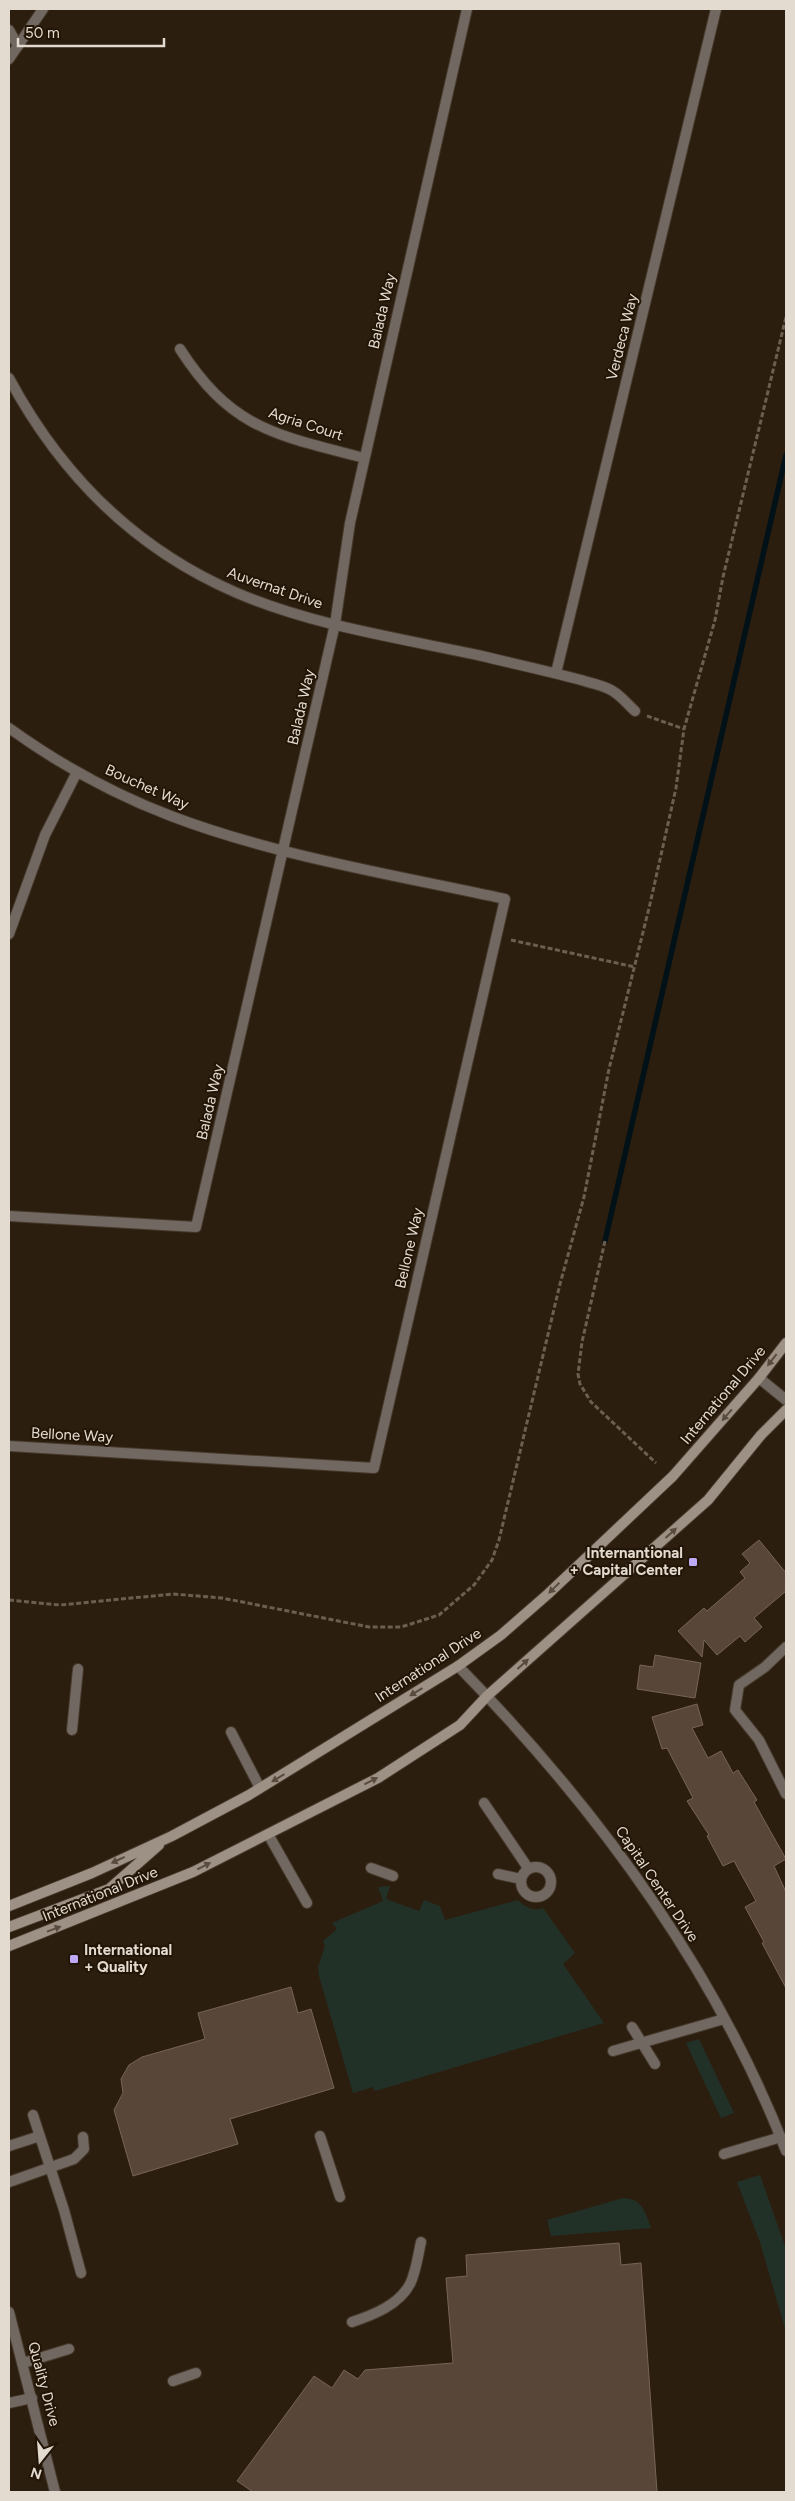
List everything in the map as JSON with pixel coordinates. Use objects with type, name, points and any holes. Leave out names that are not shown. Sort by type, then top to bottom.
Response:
[{"type":"main road","name":"International Drive","points":[[9,1906],[92,1872],[172,1836],[260,1788],[458,1666],[501,1635],[548,1594],[673,1476],[759,1378],[786,1343]]},
{"type":"main road","name":"International Drive","points":[[9,1946],[193,1872],[378,1778],[460,1725],[487,1696],[708,1500],[761,1435],[786,1410]]},
{"type":"main road","points":[[9,1927],[110,1889],[172,1836]]},
{"type":"street","points":[[9,59],[44,9]]},
{"type":"street","name":"Balada Way","points":[[9,1216],[196,1227],[335,624],[350,523],[467,9]]},
{"type":"street","name":"Verdeca Way","points":[[556,673],[716,9]]},
{"type":"street","points":[[9,30],[18,46]]},
{"type":"street","name":"Agria Court","points":[[180,349],[197,375],[212,393],[243,417],[286,437],[364,458]]},
{"type":"street","name":"Auvernat Drive","points":[[9,378],[44,437],[75,477],[111,513],[150,544],[193,571],[238,593],[335,624],[556,673],[611,689],[635,711]]},
{"type":"street","name":"Bouchet Way","points":[[9,728],[77,772],[130,799],[172,816],[284,850]]},
{"type":"street","points":[[9,934],[45,835],[77,772]]},
{"type":"street","name":"Bellone Way","points":[[9,1446],[374,1468],[505,899],[284,850]]},
{"type":"street","points":[[759,1378],[786,1400]]},
{"type":"street","points":[[786,1648],[765,1667],[740,1685],[735,1710],[759,1740],[786,1794]]},
{"type":"street","name":"Capital Center Drive","points":[[458,1666],[544,1759],[592,1816],[636,1876],[678,1939],[724,2019],[786,2150]]},
{"type":"street","points":[[72,1730],[78,1670]]},
{"type":"street","points":[[232,1732],[260,1788]]},
{"type":"street","points":[[484,1803],[528,1868]]},
{"type":"street","points":[[268,1834],[307,1903]]},
{"type":"street","points":[[540,1867],[550,1874],[552,1880],[549,1891],[545,1896],[533,1898],[523,1890],[521,1879],[528,1868],[540,1867]]},
{"type":"street","points":[[371,1868],[393,1876]]},
{"type":"street","points":[[498,1874],[521,1879]]},
{"type":"street","points":[[613,2051],[724,2019]]},
{"type":"street","points":[[632,2027],[643,2042],[654,2064]]},
{"type":"street","points":[[33,2115],[64,2210],[81,2273]]},
{"type":"street","points":[[9,2146],[40,2136]]},
{"type":"street","points":[[320,2136],[340,2197]]},
{"type":"street","points":[[9,2182],[74,2158],[84,2149],[84,2137]]},
{"type":"street","points":[[724,2154],[781,2137]]},
{"type":"street","points":[[352,2322],[374,2315],[393,2303],[410,2284],[421,2242]]},
{"type":"street","name":"Quality Drive","points":[[9,2312],[55,2492]]},
{"type":"street","points":[[23,2363],[69,2349]]},
{"type":"street","points":[[173,2381],[196,2373]]},
{"type":"street","points":[[9,2403],[32,2398]]},
{"type":"path","points":[[9,1600],[60,1605],[173,1594],[222,1598],[369,1627],[401,1627],[439,1615],[474,1585],[492,1560],[500,1540],[560,1284],[584,1197],[609,1070],[676,788],[684,729],[714,620],[786,317]]},
{"type":"path","points":[[635,711],[684,729]]},
{"type":"path","points":[[496,937],[634,967]]},
{"type":"path","points":[[605,1241],[582,1342],[578,1374],[580,1384],[591,1402],[656,1463]]},
{"type":"green space","points":[[390,1886],[386,1899],[419,1911],[424,1900],[440,1906],[445,1920],[518,1900],[530,1908],[543,1908],[575,1953],[563,1964],[604,2023],[375,2091],[373,2087],[353,2093],[318,1967],[325,1946],[323,1941],[337,1929],[332,1923],[383,1901],[378,1887]]},
{"type":"green space","points":[[699,2039],[734,2113],[721,2118],[686,2043]]},
{"type":"green space","points":[[760,2175],[786,2249],[786,2332],[760,2242],[737,2182]]},
{"type":"green space","points":[[623,2198],[635,2200],[639,2203],[645,2211],[651,2228],[551,2236],[547,2220]]},
{"type":"building","points":[[759,1540],[786,1573],[786,1591],[754,1618],[762,1627],[745,1642],[740,1636],[717,1655],[704,1640],[702,1657],[678,1631],[704,1608],[707,1611],[745,1578],[740,1572],[750,1563],[742,1554]]},
{"type":"building","points":[[655,1655],[701,1663],[695,1698],[637,1689],[640,1665],[653,1667]]},
{"type":"building","points":[[697,1704],[703,1725],[692,1728],[708,1758],[721,1751],[733,1773],[738,1770],[757,1800],[754,1802],[786,1859],[774,1866],[786,1892],[786,1988],[745,1907],[756,1901],[734,1861],[723,1866],[707,1836],[709,1835],[687,1801],[693,1798],[667,1748],[662,1749],[652,1717]]},
{"type":"building","points":[[291,1987],[298,2013],[311,2009],[334,2088],[230,2119],[238,2144],[133,2176],[114,2110],[123,2093],[121,2079],[129,2065],[142,2057],[205,2039],[198,2013]]},
{"type":"building","points":[[619,2243],[621,2265],[641,2263],[657,2492],[253,2492],[237,2481],[314,2376],[332,2388],[344,2370],[358,2379],[365,2370],[453,2363],[446,2278],[467,2276],[466,2255]]},
{"type":"waterway","points":[[605,1241],[786,455]]},
{"type":"place","name":"Internantional + Capital Center","points":[[693,1562]]},
{"type":"place","name":"International + Quality","points":[[74,1959]]}]
